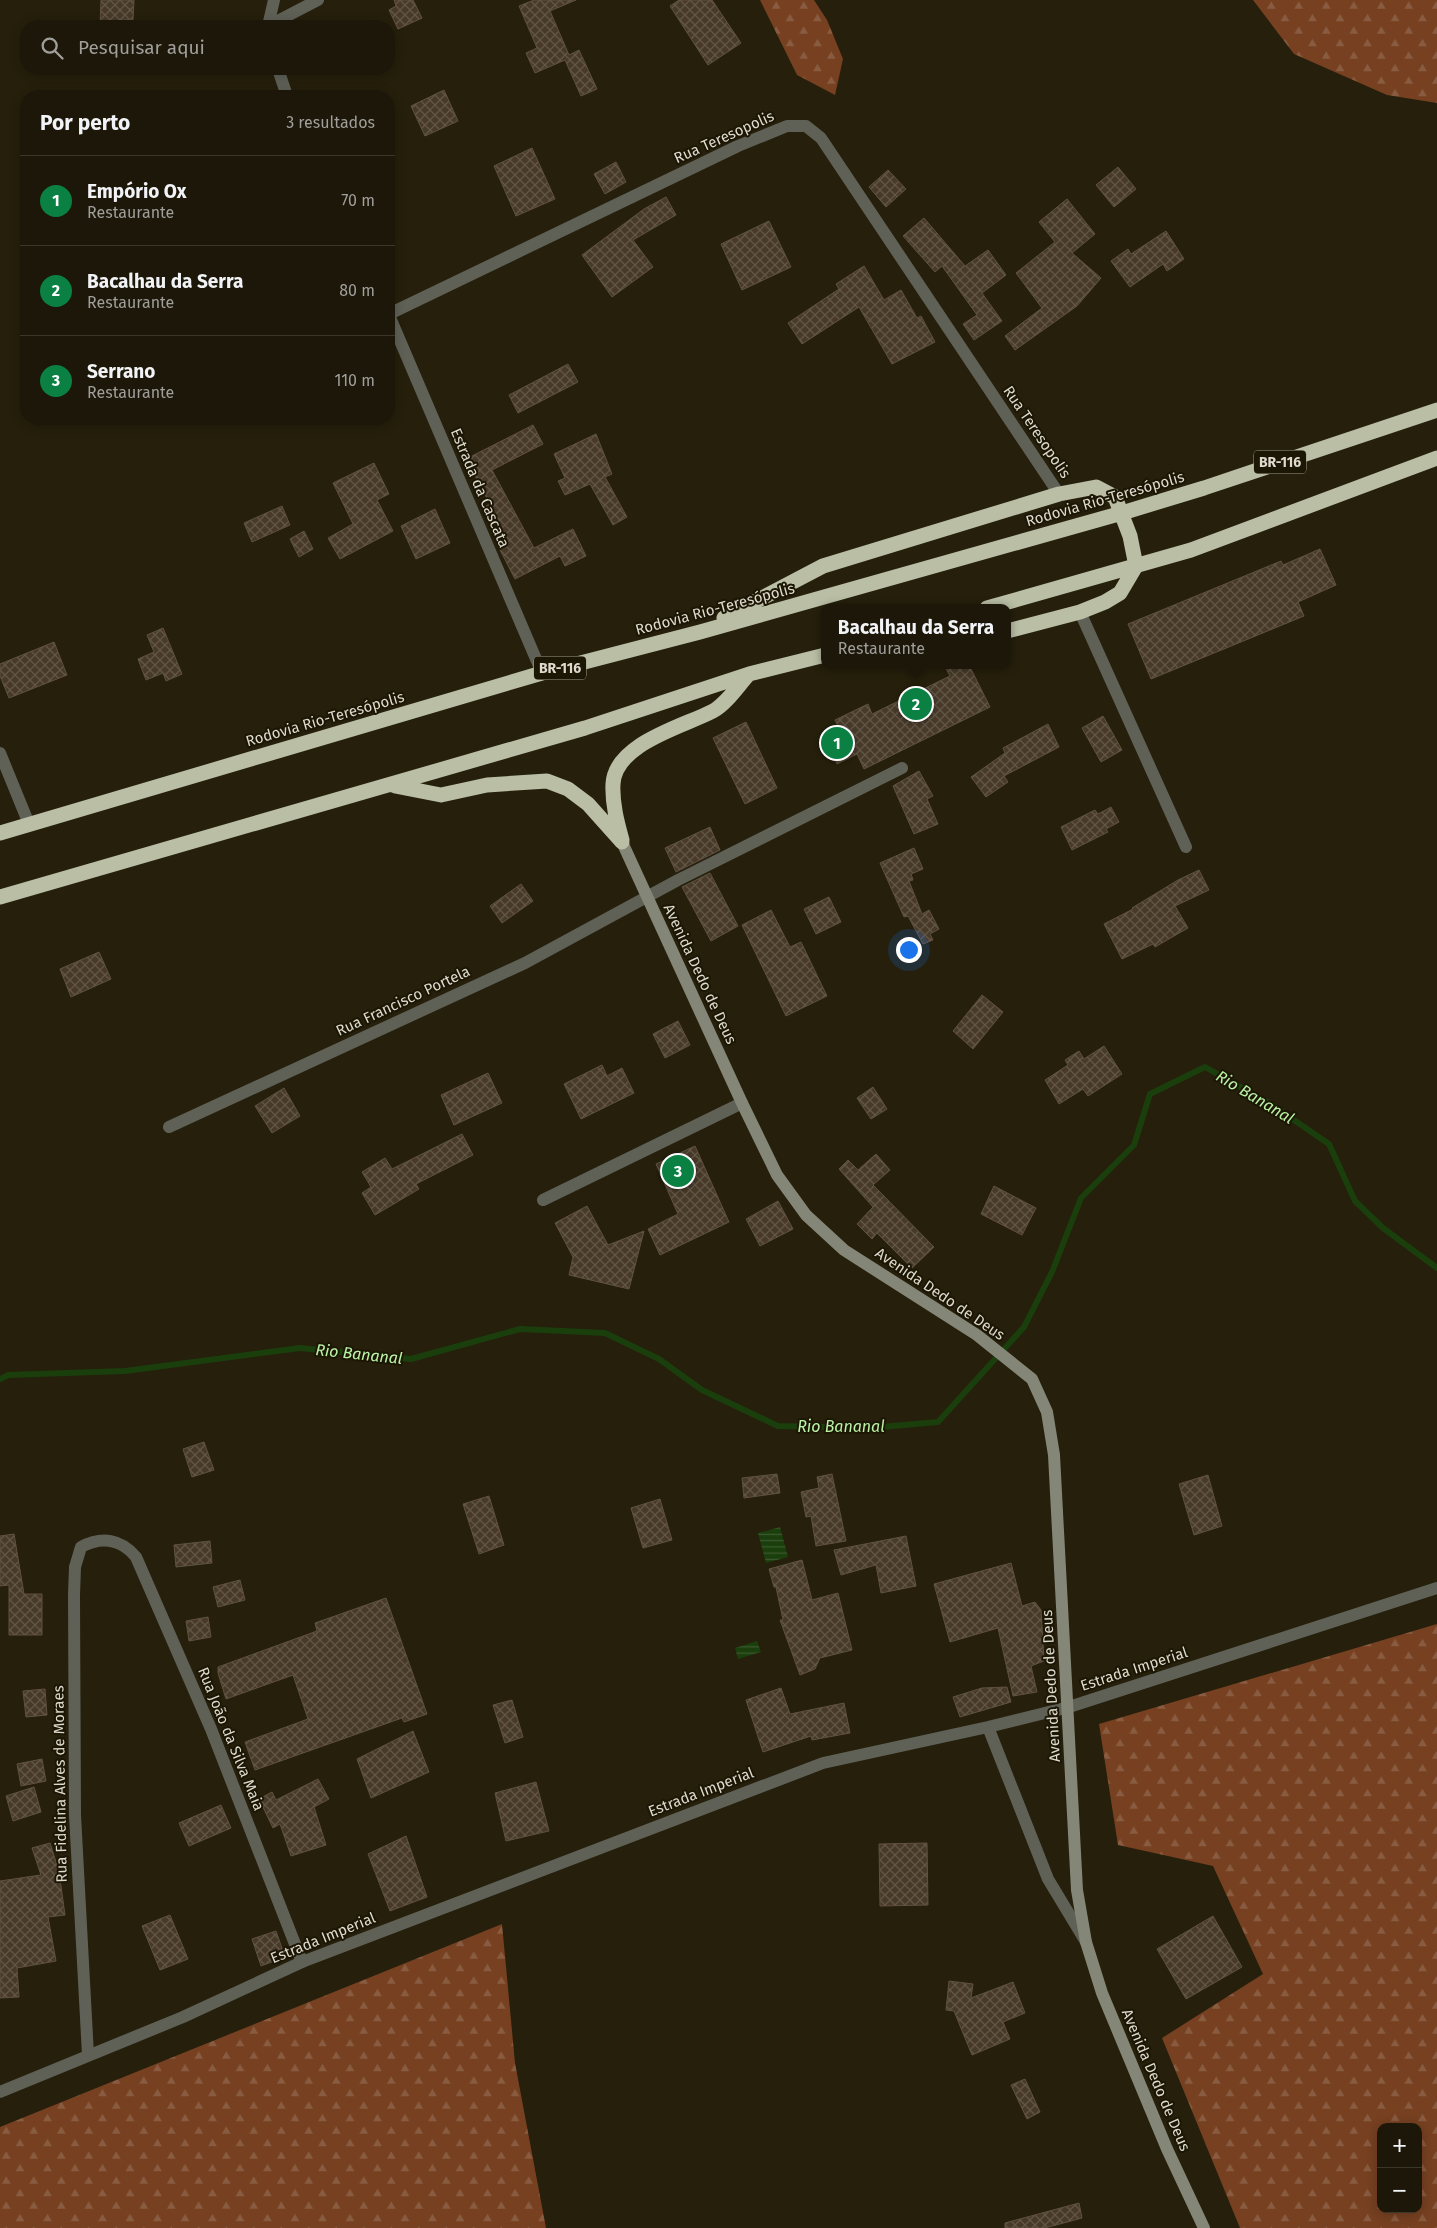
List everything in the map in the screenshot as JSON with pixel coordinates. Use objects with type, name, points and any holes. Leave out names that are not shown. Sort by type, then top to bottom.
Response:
[{"type":"highway","name":"Rodovia Rio-Teresópolis","points":[[0,833],[542,673],[700,632],[1204,488],[1437,410]]},
{"type":"highway","points":[[1001,604],[1191,550],[1437,458]]},
{"type":"highway","points":[[700,632],[823,566],[1059,494],[1096,487],[1115,497],[1122,512],[1136,566],[1120,594],[1080,612],[1011,630]]},
{"type":"highway","points":[[0,897],[585,728],[749,674],[821,655]]},
{"type":"highway","points":[[622,842],[614,805],[613,782],[621,763],[639,746],[667,730],[716,710],[749,674]]},
{"type":"highway","points":[[391,785],[441,795],[487,786],[547,781],[568,789],[588,804],[622,842]]},
{"type":"main road","name":"Avenida Dedo de Deus","points":[[622,842],[742,1103],[778,1176],[806,1215],[844,1250],[977,1335],[1032,1378],[1047,1412],[1054,1455],[1069,1707],[1077,1890],[1086,1942],[1116,2030],[1167,2149],[1204,2228]]},
{"type":"street","points":[[269,20],[274,0]]},
{"type":"street","points":[[280,20],[318,0]]},
{"type":"street","points":[[280,75],[284,90]]},
{"type":"street","name":"Rua Teresopolis","points":[[395,312],[738,146],[786,126],[806,126],[821,138],[1059,494]]},
{"type":"street","name":"Estrada da Cascata","points":[[395,329],[542,673]]},
{"type":"street","points":[[1080,612],[1186,847]]},
{"type":"street","points":[[0,753],[29,824]]},
{"type":"street","name":"Rua Francisco Portela","points":[[169,1127],[525,962],[678,880],[902,768]]},
{"type":"street","points":[[543,1200],[742,1103]]},
{"type":"street","name":"Rua Fidelina Alves de Moraes","points":[[88,2055],[75,1815],[75,1567],[81,1547],[93,1540],[114,1541]]},
{"type":"street","name":"Rua João da Silva Maia","points":[[114,1541],[127,1546],[136,1557],[211,1729],[302,1962]]},
{"type":"street","name":"Estrada Imperial","points":[[0,2092],[182,2017],[302,1962],[823,1762],[988,1727],[1069,1707],[1437,1588]]},
{"type":"street","name":"Avenida Dedo de Deus","points":[[988,1727],[1048,1878],[1086,1942]]},
{"type":"green space","points":[[760,0],[814,0],[827,20],[843,59],[835,95],[797,75]]},
{"type":"green space","points":[[1253,0],[1437,0],[1437,103],[1387,95],[1294,54]]},
{"type":"green space","points":[[1437,1624],[1437,2228],[1240,2228],[1162,2038],[1263,1974],[1213,1866],[1118,1845],[1099,1724]]},
{"type":"green space","points":[[502,1924],[515,2063],[546,2228],[0,2228],[0,2127]]},
{"type":"shaded area","points":[[780,1527],[788,1557],[766,1563],[758,1533]]},
{"type":"shaded area","points":[[757,1641],[761,1652],[738,1659],[735,1648]]},
{"type":"building","points":[[101,0],[134,0],[133,20],[100,20]]},
{"type":"building","points":[[394,0],[413,0],[422,18],[398,29],[389,10],[396,6]]},
{"type":"building","points":[[534,0],[576,0],[550,11],[569,55],[579,50],[597,89],[581,96],[565,60],[535,73],[526,53],[537,48],[519,6]]},
{"type":"building","points":[[679,0],[712,0],[741,43],[708,65],[670,6]]},
{"type":"building","points":[[444,90],[458,121],[425,136],[411,106]]},
{"type":"building","points":[[532,148],[555,199],[516,216],[494,166]]},
{"type":"building","points":[[616,162],[626,182],[605,194],[594,174]]},
{"type":"building","points":[[1118,167],[1136,189],[1114,207],[1096,185]]},
{"type":"building","points":[[888,170],[906,189],[886,207],[869,187]]},
{"type":"building","points":[[666,197],[676,215],[633,240],[653,267],[612,297],[582,255],[644,209]]},
{"type":"building","points":[[1067,199],[1095,234],[1072,253],[1101,278],[1077,306],[1015,350],[1005,336],[1042,308],[1016,273],[1055,242],[1039,222]]},
{"type":"building","points":[[924,218],[965,266],[988,250],[1006,275],[982,293],[1002,321],[974,340],[963,324],[977,315],[942,266],[935,272],[903,236]]},
{"type":"building","points":[[769,221],[791,267],[742,290],[721,244]]},
{"type":"building","points":[[1166,231],[1184,259],[1167,271],[1163,264],[1130,287],[1111,261],[1128,249],[1131,254]]},
{"type":"building","points":[[864,266],[884,300],[901,290],[917,318],[921,316],[935,342],[892,364],[859,307],[802,344],[788,323],[839,289],[836,284]]},
{"type":"building","points":[[568,364],[578,382],[518,413],[509,395]]},
{"type":"building","points":[[533,425],[543,444],[492,470],[534,548],[573,529],[586,556],[565,566],[560,556],[515,579],[498,546],[505,542],[486,506],[490,504],[466,459]]},
{"type":"building","points":[[596,434],[612,474],[605,477],[627,517],[613,525],[590,484],[565,495],[558,481],[565,478],[554,454]]},
{"type":"building","points":[[374,463],[389,494],[377,500],[393,531],[340,559],[328,538],[353,524],[333,483]]},
{"type":"building","points":[[282,506],[290,525],[252,542],[244,523]]},
{"type":"building","points":[[435,509],[450,543],[416,559],[401,526]]},
{"type":"building","points":[[304,531],[313,549],[299,557],[290,539]]},
{"type":"building","points":[[1320,549],[1336,585],[1298,602],[1304,616],[1151,679],[1128,624],[1281,561],[1283,565]]},
{"type":"building","points":[[163,628],[182,674],[166,681],[163,673],[146,680],[138,659],[154,652],[147,635]]},
{"type":"building","points":[[54,642],[67,675],[9,698],[0,676],[0,664]]},
{"type":"building","points":[[946,669],[971,669],[990,707],[864,769],[857,754],[837,764],[823,736],[839,728],[835,720],[868,704],[872,714],[950,676]]},
{"type":"building","points":[[1103,716],[1122,750],[1101,762],[1082,728]]},
{"type":"building","points":[[746,722],[777,788],[745,804],[713,738]]},
{"type":"building","points":[[1048,724],[1059,747],[1004,776],[1008,782],[986,797],[971,777],[1005,753],[1003,748]]},
{"type":"building","points":[[919,771],[933,796],[927,799],[938,824],[914,834],[893,786]]},
{"type":"building","points":[[1111,807],[1119,822],[1106,829],[1108,832],[1072,850],[1061,827],[1095,810],[1098,814]]},
{"type":"building","points":[[710,827],[720,850],[676,872],[665,848]]},
{"type":"building","points":[[914,848],[923,869],[911,874],[913,880],[909,881],[922,914],[929,910],[939,929],[930,934],[933,940],[923,944],[908,916],[904,917],[880,863]]},
{"type":"building","points":[[1199,870],[1209,890],[1175,906],[1188,928],[1155,947],[1153,944],[1122,959],[1104,924],[1133,909],[1178,880]]},
{"type":"building","points":[[710,873],[738,926],[711,941],[682,887]]},
{"type":"building","points":[[521,884],[533,901],[502,923],[490,906]]},
{"type":"building","points":[[829,897],[841,922],[816,934],[804,909]]},
{"type":"building","points":[[771,910],[790,947],[801,942],[827,996],[786,1016],[742,925]]},
{"type":"building","points":[[99,952],[111,979],[71,997],[60,969]]},
{"type":"building","points":[[982,995],[1003,1012],[973,1049],[953,1031]]},
{"type":"building","points":[[678,1021],[690,1045],[665,1058],[653,1034]]},
{"type":"building","points":[[1104,1046],[1122,1074],[1088,1096],[1083,1089],[1059,1104],[1045,1080],[1068,1065],[1065,1060],[1079,1051],[1084,1059]]},
{"type":"building","points":[[602,1065],[607,1076],[622,1068],[634,1093],[581,1119],[564,1084]]},
{"type":"building","points":[[488,1073],[502,1103],[454,1125],[441,1095]]},
{"type":"building","points":[[873,1087],[887,1109],[871,1119],[857,1098]]},
{"type":"building","points":[[284,1088],[300,1116],[272,1133],[255,1106]]},
{"type":"building","points":[[462,1134],[473,1155],[416,1184],[419,1189],[375,1215],[362,1193],[371,1187],[362,1172],[385,1158],[392,1169]]},
{"type":"building","points":[[695,1146],[729,1222],[660,1255],[648,1229],[678,1214],[656,1164]]},
{"type":"building","points":[[876,1154],[890,1170],[873,1185],[934,1247],[912,1268],[877,1233],[872,1239],[857,1224],[873,1207],[839,1169],[848,1160],[858,1170]]},
{"type":"building","points":[[994,1186],[1036,1208],[1022,1235],[981,1214]]},
{"type":"building","points":[[778,1201],[793,1229],[760,1246],[746,1219]]},
{"type":"building","points":[[587,1206],[608,1245],[644,1231],[629,1289],[569,1275],[573,1257],[555,1223]]},
{"type":"building","points":[[204,1442],[214,1470],[192,1477],[183,1449]]},
{"type":"building","points":[[777,1474],[780,1493],[744,1498],[742,1478]]},
{"type":"building","points":[[832,1474],[846,1541],[816,1546],[811,1516],[806,1517],[801,1492],[819,1488],[817,1477]]},
{"type":"building","points":[[1208,1475],[1222,1526],[1194,1535],[1179,1484]]},
{"type":"building","points":[[489,1496],[504,1545],[479,1554],[463,1504]]},
{"type":"building","points":[[660,1499],[672,1540],[643,1548],[631,1508]]},
{"type":"building","points":[[14,1534],[24,1594],[42,1594],[42,1635],[9,1635],[9,1585],[0,1586],[0,1536]]},
{"type":"building","points":[[906,1536],[916,1586],[881,1593],[876,1565],[841,1575],[834,1550]]},
{"type":"building","points":[[210,1541],[212,1563],[176,1567],[174,1545]]},
{"type":"building","points":[[802,1560],[812,1600],[838,1593],[852,1650],[820,1658],[815,1669],[800,1675],[780,1620],[783,1620],[776,1587],[774,1587],[769,1569]]},
{"type":"building","points":[[1011,1563],[1022,1606],[1035,1602],[1041,1610],[1044,1661],[1031,1666],[1037,1692],[1013,1696],[998,1628],[950,1642],[934,1584]]},
{"type":"building","points":[[240,1580],[245,1600],[218,1607],[213,1587]]},
{"type":"building","points":[[386,1598],[427,1714],[404,1722],[402,1718],[255,1770],[245,1742],[308,1719],[293,1675],[226,1699],[218,1667],[317,1631],[315,1623]]},
{"type":"building","points":[[208,1617],[211,1637],[189,1641],[186,1621]]},
{"type":"building","points":[[1007,1687],[1011,1702],[960,1717],[953,1697],[982,1688]]},
{"type":"building","points":[[781,1688],[790,1714],[844,1703],[850,1733],[812,1740],[811,1736],[763,1752],[746,1700]]},
{"type":"building","points":[[45,1689],[47,1715],[26,1717],[23,1691]]},
{"type":"building","points":[[512,1700],[523,1737],[505,1743],[493,1705]]},
{"type":"building","points":[[413,1731],[429,1772],[371,1798],[357,1759]]},
{"type":"building","points":[[42,1759],[46,1781],[21,1786],[17,1764]]},
{"type":"building","points":[[318,1779],[329,1799],[314,1807],[326,1845],[291,1856],[280,1824],[273,1828],[259,1799],[272,1792],[276,1800]]},
{"type":"building","points":[[536,1782],[549,1831],[506,1841],[495,1793]]},
{"type":"building","points":[[34,1787],[41,1812],[13,1821],[6,1796]]},
{"type":"building","points":[[221,1805],[231,1828],[189,1846],[179,1823]]},
{"type":"building","points":[[406,1836],[427,1897],[390,1911],[368,1854]]},
{"type":"building","points":[[50,1843],[59,1872],[65,1915],[48,1917],[56,1961],[17,1968],[19,1997],[0,1998],[0,1881],[41,1875],[32,1848]]},
{"type":"building","points":[[927,1843],[928,1905],[880,1906],[879,1844]]},
{"type":"building","points":[[170,1915],[188,1959],[160,1970],[142,1926]]},
{"type":"building","points":[[1213,1916],[1242,1967],[1186,1999],[1157,1949]]},
{"type":"building","points":[[276,1931],[285,1957],[261,1966],[252,1939]]},
{"type":"building","points":[[949,1981],[973,1984],[971,1998],[1013,1982],[1025,2013],[1003,2022],[1010,2039],[972,2055],[954,2011],[946,2010]]},
{"type":"building","points":[[1025,2079],[1040,2112],[1027,2119],[1011,2085]]},
{"type":"building","points":[[1079,2203],[1082,2218],[1045,2228],[1005,2228],[1005,2223]]},
{"type":"waterway","name":"Rio Bananal","points":[[0,1379],[8,1375],[125,1371],[300,1348],[411,1359],[520,1329],[605,1333],[659,1359],[702,1390],[778,1426],[870,1428],[938,1422],[1024,1327],[1052,1272],[1081,1198],[1134,1145],[1150,1094],[1205,1067],[1269,1103],[1329,1144],[1355,1201],[1383,1228],[1437,1268]]},
{"type":"place","name":"Bacalhau da Serra","points":[[916,704]]},
{"type":"place","name":"Empório Ox","points":[[837,743]]},
{"type":"place","name":"Serrano","points":[[678,1171]]}]
